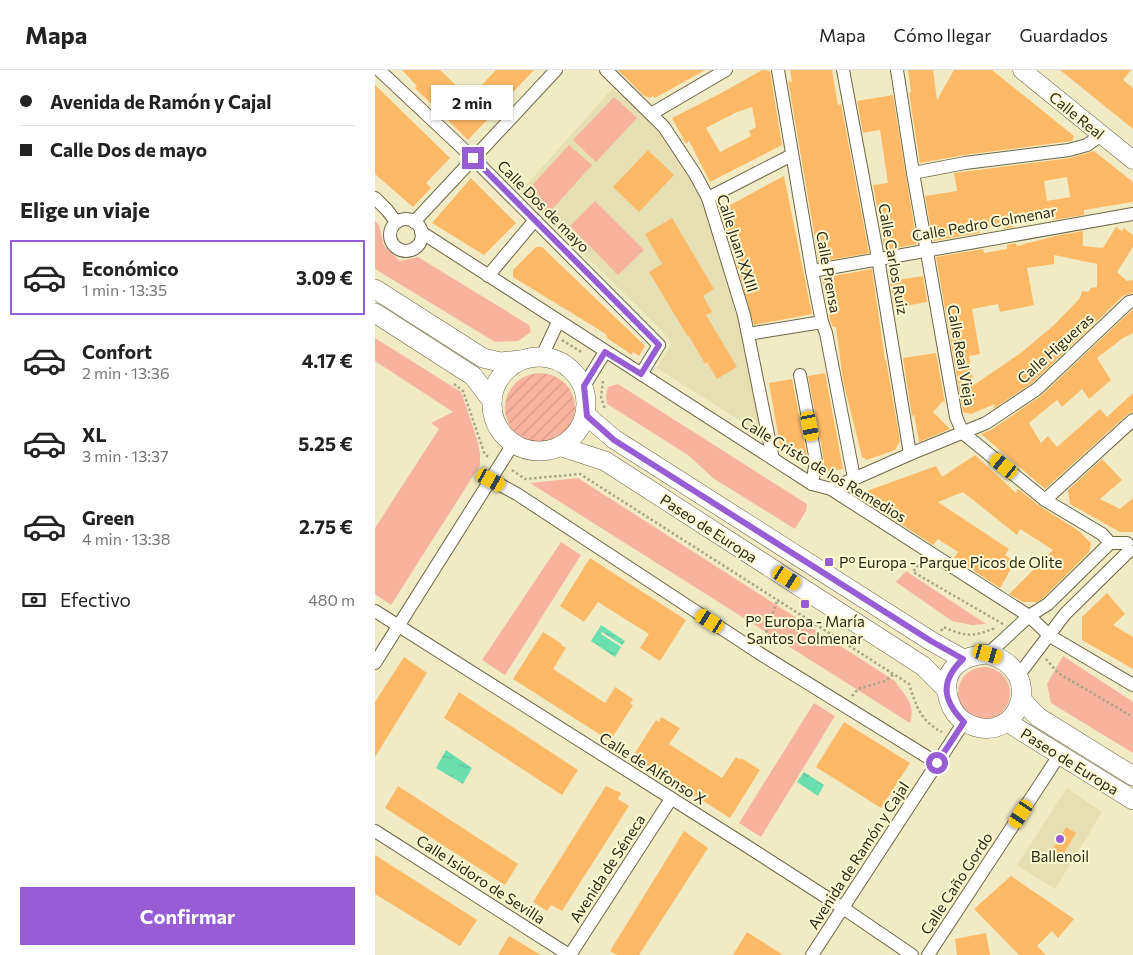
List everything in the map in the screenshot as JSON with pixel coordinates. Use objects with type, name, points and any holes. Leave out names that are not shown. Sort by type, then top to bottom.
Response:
[{"type":"main road","points":[[375,289],[483,358],[501,362],[542,356],[558,359],[568,365],[584,386],[587,416],[581,430],[562,447],[545,452],[532,452],[513,444],[503,435],[495,421],[492,401],[494,390],[506,370],[520,360]]},
{"type":"main road","points":[[375,313],[473,376],[492,401]]},
{"type":"main road","name":"Paseo de Europa","points":[[587,416],[614,440],[931,641],[963,659]]},
{"type":"main road","name":"Paseo de Europa","points":[[562,447],[613,466],[923,666],[947,690]]},
{"type":"main road","points":[[988,654],[999,657],[1013,668],[1018,676],[1021,687],[1021,699],[1016,713],[1007,722],[995,727],[982,728],[964,722],[954,712],[947,690],[948,679],[952,669],[963,659],[975,655],[988,654]]},
{"type":"main road","name":"Paseo de Europa","points":[[1021,699],[1038,717],[1133,776]]},
{"type":"main road","name":"Paseo de Europa","points":[[1007,722],[1133,800]]},
{"type":"street","name":"Calle Dos de mayo","points":[[379,70],[473,158],[659,345],[641,374]]},
{"type":"street","points":[[418,227],[404,219],[396,222],[390,231],[393,244],[402,250],[408,251],[417,246],[420,242],[418,227],[473,158],[556,70]]},
{"type":"street","name":"Calle Juan XXIII","points":[[606,70],[664,127],[695,174],[707,198],[744,315],[773,459]]},
{"type":"street","name":"Calle Prensa","points":[[778,70],[821,322],[826,333],[854,478]]},
{"type":"street","name":"Calle Carlos Ruiz","points":[[843,70],[878,258],[910,454]]},
{"type":"street","name":"Calle Real Vieja","points":[[897,70],[956,417],[963,433]]},
{"type":"street","name":"Calle Real","points":[[1021,70],[1133,160]]},
{"type":"street","points":[[651,114],[722,71]]},
{"type":"street","points":[[913,173],[1069,150],[1087,145],[1101,135]]},
{"type":"street","points":[[707,198],[792,155]]},
{"type":"street","points":[[375,198],[396,222]]},
{"type":"street","name":"Calle Pedro Colmenar","points":[[812,270],[1133,214]]},
{"type":"street","points":[[488,276],[535,220]]},
{"type":"street","name":"Calle Cristo de los Remedios","points":[[418,227],[558,322],[602,358],[641,374],[812,484],[831,490],[1029,616],[1050,636],[1133,685]]},
{"type":"street","name":"Calle Higueras","points":[[831,490],[854,478],[986,423],[1037,389],[1129,302],[1133,301]]},
{"type":"street","points":[[542,356],[558,322]]},
{"type":"street","points":[[748,334],[821,322]]},
{"type":"street","points":[[584,386],[602,358]]},
{"type":"street","points":[[800,375],[816,461],[812,484]]},
{"type":"street","points":[[1045,500],[1133,420]]},
{"type":"street","points":[[963,433],[1045,500],[1102,534],[1110,543],[1130,546]]},
{"type":"street","points":[[375,663],[513,444]]},
{"type":"street","points":[[491,480],[517,494],[759,653],[937,763]]},
{"type":"street","points":[[988,654],[1029,616],[1048,604],[1110,543]]},
{"type":"street","points":[[1018,676],[1065,614],[1130,546]]},
{"type":"street","name":"Calle de Alfonso X","points":[[375,611],[843,908],[911,955]]},
{"type":"street","name":"Avenida de Ramón y Cajal","points":[[812,955],[964,722]]},
{"type":"street","name":"Calle Caño Gordo","points":[[928,955],[1060,754]]},
{"type":"street","name":"Avenida de Séneca","points":[[569,955],[671,799]]},
{"type":"street","name":"Calle Isidoro de Sevilla","points":[[375,830],[569,955]]},
{"type":"path","points":[[552,334],[602,358],[609,370],[604,378],[601,397],[605,409],[611,414]]},
{"type":"path","points":[[454,384],[463,391],[485,455],[525,479],[580,474],[586,477],[909,684],[919,713],[935,729],[953,738]]},
{"type":"path","points":[[586,477],[599,460]]},
{"type":"path","points":[[759,653],[777,601]]},
{"type":"path","points":[[845,706],[858,689],[885,681],[894,674]]},
{"type":"shaded area","points":[[613,88],[662,131],[703,202],[742,333],[761,434],[657,368],[672,343],[520,192]]},
{"type":"shaded area","points":[[614,97],[637,118],[596,162],[573,140]]},
{"type":"shaded area","points":[[569,145],[592,165],[548,214],[525,193]]},
{"type":"shaded area","points":[[595,201],[644,250],[618,275],[570,226]]},
{"type":"shaded area","points":[[375,221],[379,225],[384,246],[400,261],[418,257],[529,325],[531,332],[518,341],[495,342],[375,269]]},
{"type":"shaded area","points":[[375,338],[461,392],[480,453],[480,465],[391,605],[375,594],[375,528],[439,429],[431,423],[453,412],[375,361]]},
{"type":"shaded area","points":[[540,373],[553,376],[565,383],[572,395],[575,408],[572,421],[565,433],[553,440],[540,443],[527,440],[515,433],[508,421],[505,408],[508,395],[515,383],[527,376]]},
{"type":"shaded area","points":[[618,384],[807,504],[806,511],[795,529],[713,478],[688,455],[607,404],[608,387]]},
{"type":"shaded area","points":[[578,478],[895,681],[911,705],[910,723],[530,483]]},
{"type":"shaded area","points":[[561,542],[581,555],[505,675],[482,660]]},
{"type":"shaded area","points":[[906,571],[986,624],[972,625],[952,621],[896,582]]},
{"type":"shaded area","points":[[1063,656],[1133,702],[1133,753],[1051,703],[1047,684]]},
{"type":"shaded area","points":[[979,667],[989,667],[1003,674],[1010,688],[1010,698],[1003,712],[989,719],[979,719],[969,715],[962,708],[958,698],[958,688],[962,678],[969,671]]},
{"type":"shaded area","points":[[814,703],[835,716],[761,837],[739,823]]},
{"type":"shaded area","name":"Ballenoil","points":[[1067,788],[1102,812],[1055,889],[1017,865]]},
{"type":"water","points":[[601,625],[625,641],[622,645],[602,632],[601,634],[621,647],[615,657],[591,641]]},
{"type":"water","points":[[446,750],[472,768],[463,784],[436,768]]},
{"type":"water","points":[[804,772],[824,785],[818,796],[797,782]]},
{"type":"building","points":[[402,70],[440,70],[469,98],[496,70],[534,70],[468,140],[415,88],[417,86]]},
{"type":"building","points":[[618,70],[705,70],[655,98],[653,96],[649,98],[643,95]]},
{"type":"building","points":[[762,70],[770,71],[782,145],[710,182],[689,141],[686,144],[672,118]],"holes":[[[752,107],[756,127],[749,131],[751,136],[720,152],[706,128],[735,113]]]},
{"type":"building","points":[[790,70],[832,70],[838,105],[841,104],[869,253],[819,262],[788,80],[792,83]]},
{"type":"building","points":[[908,70],[933,70],[937,100],[954,70],[992,70],[1074,136],[1072,141],[964,155],[920,163],[909,93],[911,92]]},
{"type":"building","points":[[1060,70],[1131,70],[1123,80],[1133,88],[1133,129]]},
{"type":"building","points":[[375,85],[450,158],[426,183],[431,188],[413,207],[375,174]]},
{"type":"building","points":[[893,95],[917,244],[885,250],[873,185],[888,183],[880,130],[863,133],[857,101]]},
{"type":"building","points":[[648,150],[674,175],[639,212],[613,187]]},
{"type":"building","points":[[1094,151],[1133,182],[1133,202],[1084,210],[1084,215],[1053,220],[1052,216],[1013,223],[1014,227],[1004,229],[1003,225],[979,229],[980,233],[933,241],[925,196],[957,191],[954,173],[1070,158]],"holes":[[[1067,177],[1070,197],[1047,201],[1044,181]]]},
{"type":"building","points":[[784,176],[812,314],[754,325],[721,210]]},
{"type":"building","points":[[471,178],[516,223],[484,255],[432,223]]},
{"type":"building","points":[[672,218],[714,289],[703,296],[712,312],[706,315],[737,367],[717,379],[707,362],[705,364],[649,272],[662,264],[645,234]]},
{"type":"building","points":[[1116,227],[1122,231],[1124,228],[1133,235],[1133,247],[1117,272],[1127,281],[1133,280],[1133,293],[1123,296],[1032,383],[993,409],[995,404],[971,414],[963,412],[936,257],[983,249],[984,253],[1007,249],[1007,245],[1016,243],[1017,246],[1083,231],[1083,246],[1103,248]],"holes":[[[1054,255],[1097,264],[1097,287],[1091,288],[1088,292],[1082,291],[1080,298],[1054,325],[1022,352],[974,385],[969,356],[980,354],[972,309],[998,304],[1000,312],[1034,305],[1027,268],[1054,264]]]},
{"type":"building","points":[[536,247],[542,247],[645,346],[639,356],[633,352],[632,355],[607,338],[606,334],[513,277],[513,270]]},
{"type":"building","points":[[872,269],[885,360],[900,441],[895,450],[867,460],[862,457],[843,381],[836,327],[833,327],[830,320],[822,278]]},
{"type":"building","points":[[923,276],[927,302],[894,308],[890,281]]},
{"type":"building","points":[[1133,309],[1133,333],[1123,338],[1097,358],[1111,380],[1089,399],[1082,389],[1062,407],[1057,400],[1029,423],[1041,443],[1048,436],[1057,447],[1100,409],[1107,417],[1133,393],[1133,412],[1128,414],[1045,489],[981,434],[991,430],[1042,395]]},
{"type":"building","points":[[936,353],[945,403],[943,401],[933,412],[950,429],[919,442],[914,414],[912,417],[903,358]]},
{"type":"building","points":[[825,373],[843,469],[824,472],[824,460],[808,376]]},
{"type":"building","points":[[792,379],[808,462],[780,446],[769,383]]},
{"type":"building","points":[[975,455],[1016,493],[1018,489],[1041,507],[1079,531],[1091,543],[1089,552],[1037,602],[1023,602],[1009,594],[1053,550],[1020,529],[1017,535],[963,492],[938,502],[1009,549],[1005,555],[1015,562],[1000,588],[954,558],[958,552],[938,539],[933,545],[869,503],[867,491],[936,466],[942,477]]},
{"type":"building","points":[[1102,459],[1122,480],[1100,499],[1120,509],[1133,498],[1133,532],[1120,532],[1070,504],[1068,490]]},
{"type":"building","points":[[590,558],[686,620],[660,661],[640,648],[649,634],[598,602],[584,622],[560,606]]},
{"type":"building","points":[[1107,593],[1125,614],[1113,625],[1133,637],[1133,669],[1082,640],[1082,617]]},
{"type":"building","points":[[543,632],[566,648],[553,669],[605,703],[615,687],[633,699],[630,704],[633,705],[610,741],[513,679]]},
{"type":"building","points":[[404,657],[427,673],[375,757],[375,702]]},
{"type":"building","points":[[459,692],[578,770],[562,795],[444,718]]},
{"type":"building","points":[[661,717],[680,728],[669,744],[722,778],[736,757],[740,760],[741,758],[760,770],[730,818],[633,756],[656,720],[659,722]]},
{"type":"building","points":[[844,722],[910,763],[881,808],[816,767]]},
{"type":"building","points":[[398,786],[518,864],[505,885],[385,808]]},
{"type":"building","points":[[606,786],[621,793],[618,799],[629,806],[562,911],[551,905],[547,911],[533,902]]},
{"type":"building","points":[[1066,827],[1076,833],[1058,863],[1048,857]]},
{"type":"building","points":[[684,831],[708,848],[639,955],[617,955],[610,951]]},
{"type":"building","points":[[375,855],[477,920],[460,946],[375,894]]},
{"type":"building","points":[[1011,876],[1074,919],[1058,938],[1052,931],[1037,946],[1046,955],[1019,955],[974,909]]},
{"type":"building","points":[[747,932],[783,955],[733,955]]},
{"type":"building","points":[[986,933],[990,955],[957,955],[955,939]]},
{"type":"building","points":[[509,936],[541,955],[498,955]]},
{"type":"place","name":"Pº Europa - Parque Picos de Olite","points":[[829,562]]},
{"type":"place","name":"Pº Europa - María Santos Colmenar","points":[[805,604]]},
{"type":"place","name":"Ballenoil","points":[[1060,839]]},
{"type":"route","points":[[473,158],[659,345],[641,374],[605,352],[584,386],[587,416],[614,440],[931,641],[963,659],[952,669],[948,679],[947,690],[954,712],[964,722],[937,763]]}]
